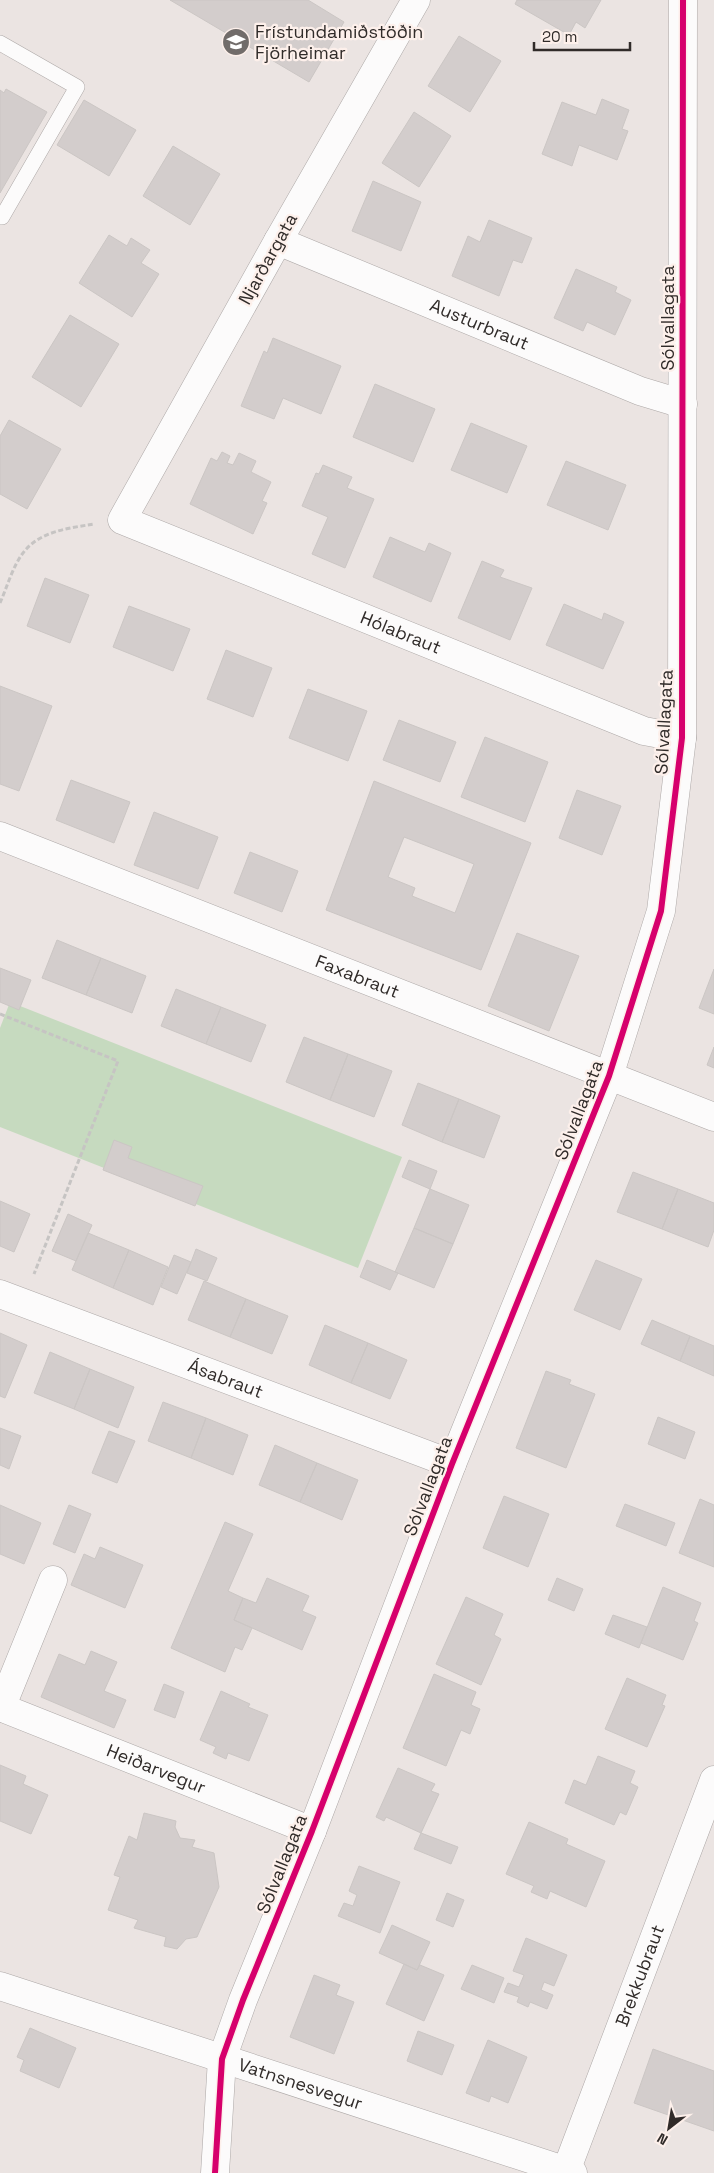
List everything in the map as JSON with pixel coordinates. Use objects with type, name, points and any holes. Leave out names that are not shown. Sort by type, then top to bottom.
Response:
[{"type":"street","name":"Njarðargata","points":[[122,520],[278,241],[416,0]]},
{"type":"street","name":"Sólvallagata","points":[[215,2173],[222,2059],[243,2000],[312,1831],[452,1464],[609,1076],[661,911],[682,738],[683,0]]},
{"type":"street","name":"Austurbraut","points":[[278,241],[640,391],[683,404]]},
{"type":"street","name":"Hólabraut","points":[[122,520],[644,731],[682,738]]},
{"type":"street","name":"Faxabraut","points":[[0,836],[714,1117]]},
{"type":"street","name":"Ásabraut","points":[[11,1298],[452,1464]]},
{"type":"street","points":[[0,1708],[53,1580]]},
{"type":"street","name":"Heiðarvegur","points":[[0,1708],[312,1831]]},
{"type":"street","name":"Brekkubraut","points":[[570,2172],[714,1780]]},
{"type":"street","name":"Vatnsnesvegur","points":[[0,1986],[570,2172]]},
{"type":"lane","points":[[0,43],[77,87],[1,218]]},
{"type":"path","points":[[0,603],[22,553],[34,542],[62,529],[122,520]]},
{"type":"path","points":[[0,1014],[118,1061],[11,1298]]},
{"type":"green space","points":[[10,1002],[402,1157],[358,1268],[0,1127],[0,1028]]},
{"type":"building","points":[[170,0],[308,0],[344,22],[309,82]]},
{"type":"building","points":[[517,0],[601,0],[585,28],[576,22],[569,35],[515,4]]},
{"type":"building","points":[[459,36],[501,61],[470,112],[428,86]]},
{"type":"building","points":[[6,89],[47,112],[0,193],[0,90],[4,93]]},
{"type":"building","points":[[602,99],[629,110],[622,129],[628,131],[617,160],[579,145],[572,166],[542,154],[562,102],[596,115]]},
{"type":"building","points":[[84,100],[136,130],[109,176],[57,145]]},
{"type":"building","points":[[414,112],[451,136],[419,187],[382,163]]},
{"type":"building","points":[[173,146],[220,174],[190,225],[143,196]]},
{"type":"building","points":[[373,181],[421,202],[401,251],[352,231]]},
{"type":"building","points":[[489,220],[532,238],[522,263],[513,260],[499,296],[452,276],[468,236],[480,242]]},
{"type":"building","points":[[109,235],[127,246],[131,238],[150,250],[141,263],[159,274],[132,317],[79,283]]},
{"type":"building","points":[[576,269],[617,287],[615,292],[631,300],[615,335],[587,322],[583,331],[554,318]]},
{"type":"building","points":[[70,315],[119,344],[81,407],[32,377]]},
{"type":"building","points":[[273,338],[341,366],[321,414],[283,398],[274,419],[241,406],[264,351],[267,353]]},
{"type":"building","points":[[375,384],[435,409],[413,462],[353,437]]},
{"type":"building","points":[[9,420],[61,449],[27,509],[0,494],[0,436]]},
{"type":"building","points":[[471,423],[527,446],[507,493],[451,470]]},
{"type":"building","points":[[222,452],[230,456],[227,463],[233,465],[239,453],[256,461],[251,472],[271,482],[262,501],[267,503],[253,534],[190,504],[211,458],[217,461]]},
{"type":"building","points":[[566,461],[626,485],[608,530],[547,505]]},
{"type":"building","points":[[323,465],[352,477],[347,488],[374,499],[345,568],[312,554],[328,517],[302,506],[316,473],[319,474]]},
{"type":"building","points":[[390,537],[425,552],[429,543],[451,553],[431,602],[373,577]]},
{"type":"building","points":[[482,561],[504,570],[500,577],[532,588],[510,640],[458,618]]},
{"type":"building","points":[[45,578],[89,595],[70,643],[27,626]]},
{"type":"building","points":[[564,604],[602,620],[604,613],[624,622],[603,669],[546,645]]},
{"type":"building","points":[[129,606],[190,629],[173,671],[113,647]]},
{"type":"building","points":[[226,650],[272,668],[253,717],[207,699]]},
{"type":"building","points":[[0,686],[52,706],[19,791],[0,784]]},
{"type":"building","points":[[308,689],[367,711],[348,761],[289,738]]},
{"type":"building","points":[[399,720],[456,742],[440,782],[383,760]]},
{"type":"building","points":[[485,737],[548,762],[525,822],[461,797]]},
{"type":"building","points":[[71,780],[130,802],[114,843],[56,820]]},
{"type":"building","points":[[374,781],[531,843],[481,970],[326,910]],"holes":[[[404,837],[474,864],[455,913],[412,896],[415,888],[388,877]]]},
{"type":"building","points":[[577,790],[621,806],[602,855],[559,838]]},
{"type":"building","points":[[154,812],[218,837],[198,889],[134,865]]},
{"type":"building","points":[[250,852],[298,871],[282,912],[234,893]]},
{"type":"building","points":[[517,933],[579,956],[549,1031],[488,1006]]},
{"type":"building","points":[[57,940],[101,958],[86,995],[42,978]]},
{"type":"building","points":[[101,958],[146,976],[132,1013],[86,995]]},
{"type":"building","points":[[0,968],[31,980],[19,1010],[0,1002]]},
{"type":"building","points":[[714,969],[714,1014],[699,1008]]},
{"type":"building","points":[[176,989],[221,1007],[206,1044],[161,1026]]},
{"type":"building","points":[[221,1007],[266,1025],[251,1062],[206,1044]]},
{"type":"building","points":[[304,1037],[348,1054],[330,1100],[286,1082]]},
{"type":"building","points":[[714,1047],[714,1068],[707,1065]]},
{"type":"building","points":[[348,1054],[392,1071],[374,1117],[330,1100]]},
{"type":"building","points":[[418,1083],[459,1099],[442,1142],[402,1125]]},
{"type":"building","points":[[459,1099],[500,1116],[484,1158],[442,1142]]},
{"type":"building","points":[[114,1140],[132,1147],[128,1158],[203,1186],[195,1206],[103,1170]]},
{"type":"building","points":[[409,1160],[437,1171],[430,1189],[402,1177]]},
{"type":"building","points":[[633,1172],[678,1189],[662,1229],[617,1212]]},
{"type":"building","points":[[430,1189],[469,1205],[453,1244],[414,1228]]},
{"type":"building","points":[[678,1189],[714,1203],[714,1230],[708,1247],[662,1229]]},
{"type":"building","points":[[0,1201],[30,1214],[14,1252],[0,1246]]},
{"type":"building","points":[[68,1214],[92,1225],[76,1261],[52,1251]]},
{"type":"building","points":[[414,1228],[453,1244],[434,1288],[395,1272]]},
{"type":"building","points":[[88,1233],[129,1250],[113,1288],[72,1270]]},
{"type":"building","points":[[196,1249],[217,1258],[207,1281],[187,1273]]},
{"type":"building","points":[[129,1250],[168,1267],[153,1305],[113,1288]]},
{"type":"building","points":[[174,1255],[191,1262],[177,1294],[161,1287]]},
{"type":"building","points":[[367,1260],[398,1273],[390,1290],[360,1277]]},
{"type":"building","points":[[596,1260],[642,1279],[620,1330],[574,1310]]},
{"type":"building","points":[[204,1281],[246,1299],[230,1337],[188,1320]]},
{"type":"building","points":[[246,1299],[288,1316],[272,1354],[230,1337]]},
{"type":"building","points":[[652,1320],[690,1336],[680,1361],[641,1344]]},
{"type":"building","points":[[325,1325],[368,1343],[351,1383],[309,1365]]},
{"type":"building","points":[[0,1333],[27,1345],[5,1398],[0,1396]]},
{"type":"building","points":[[690,1336],[714,1346],[714,1376],[680,1361]]},
{"type":"building","points":[[368,1343],[407,1360],[390,1399],[351,1383]]},
{"type":"building","points":[[50,1352],[90,1369],[74,1409],[34,1393]]},
{"type":"building","points":[[90,1369],[134,1387],[118,1428],[74,1409]]},
{"type":"building","points":[[546,1371],[571,1380],[569,1384],[595,1394],[566,1468],[516,1448]]},
{"type":"building","points":[[163,1402],[206,1418],[191,1458],[148,1441]]},
{"type":"building","points":[[658,1417],[695,1432],[685,1459],[648,1444]]},
{"type":"building","points":[[206,1418],[248,1435],[233,1475],[191,1458]]},
{"type":"building","points":[[0,1428],[21,1436],[9,1469],[0,1465]]},
{"type":"building","points":[[109,1431],[135,1441],[117,1483],[92,1473]]},
{"type":"building","points":[[275,1445],[317,1463],[300,1502],[259,1485]]},
{"type":"building","points":[[317,1463],[358,1480],[342,1520],[300,1502]]},
{"type":"building","points":[[504,1496],[549,1514],[528,1567],[483,1548]]},
{"type":"building","points":[[700,1499],[714,1505],[714,1567],[679,1553]]},
{"type":"building","points":[[625,1504],[675,1523],[666,1546],[616,1526]]},
{"type":"building","points":[[0,1505],[41,1523],[24,1564],[0,1554]]},
{"type":"building","points":[[69,1505],[91,1514],[75,1553],[53,1544]]},
{"type":"building","points":[[225,1522],[253,1534],[228,1591],[243,1598],[234,1620],[252,1628],[242,1650],[235,1647],[225,1672],[171,1648]]},
{"type":"building","points":[[100,1547],[143,1565],[125,1608],[71,1585],[84,1554],[95,1559]]},
{"type":"building","points":[[267,1578],[309,1596],[302,1611],[316,1617],[302,1650],[234,1620],[243,1598],[256,1603]]},
{"type":"building","points":[[557,1578],[583,1589],[574,1611],[548,1600]]},
{"type":"building","points":[[663,1587],[701,1603],[694,1621],[698,1623],[683,1660],[641,1643]]},
{"type":"building","points":[[466,1597],[503,1614],[494,1635],[501,1639],[481,1685],[436,1664]]},
{"type":"building","points":[[613,1615],[647,1627],[639,1648],[605,1634]]},
{"type":"building","points":[[91,1651],[117,1662],[104,1691],[126,1700],[114,1728],[41,1697],[59,1654],[85,1665]]},
{"type":"building","points":[[434,1674],[476,1692],[471,1705],[480,1709],[470,1734],[461,1730],[446,1766],[403,1748]]},
{"type":"building","points":[[627,1678],[666,1695],[662,1705],[665,1706],[647,1747],[605,1729]]},
{"type":"building","points":[[164,1684],[184,1692],[175,1718],[154,1710]]},
{"type":"building","points":[[221,1691],[250,1704],[248,1707],[268,1715],[249,1761],[228,1753],[226,1759],[213,1753],[216,1747],[200,1740]]},
{"type":"building","points":[[598,1756],[635,1771],[630,1783],[638,1787],[626,1815],[620,1812],[614,1825],[565,1803],[574,1780],[586,1785]]},
{"type":"building","points":[[0,1765],[26,1776],[23,1784],[48,1795],[31,1834],[0,1821]]},
{"type":"building","points":[[398,1768],[435,1784],[431,1791],[439,1794],[421,1833],[386,1817],[384,1821],[376,1817]]},
{"type":"building","points":[[144,1813],[176,1821],[175,1827],[180,1838],[195,1840],[192,1847],[214,1853],[219,1887],[197,1937],[186,1939],[177,1949],[164,1946],[166,1937],[134,1928],[138,1920],[108,1910],[120,1877],[114,1875],[129,1836],[137,1840]]},
{"type":"building","points":[[529,1822],[568,1839],[566,1844],[605,1861],[586,1907],[550,1891],[547,1899],[531,1892],[534,1886],[506,1874]]},
{"type":"building","points":[[421,1833],[458,1847],[451,1864],[414,1849]]},
{"type":"building","points":[[359,1866],[400,1882],[380,1933],[338,1916],[344,1903],[353,1906],[357,1895],[349,1891]]},
{"type":"building","points":[[447,1893],[464,1900],[453,1927],[436,1920]]},
{"type":"building","points":[[392,1925],[430,1942],[417,1970],[379,1953]]},
{"type":"building","points":[[526,1938],[567,1955],[554,1986],[544,1982],[541,1990],[553,1995],[547,2009],[530,2002],[528,2007],[517,2002],[519,1997],[504,1992],[508,1983],[519,1987],[524,1975],[513,1971]]},
{"type":"building","points":[[404,1964],[417,1970],[420,1965],[444,1975],[424,2021],[386,2004]]},
{"type":"building","points":[[472,1965],[504,1978],[494,2003],[461,1989]]},
{"type":"building","points":[[314,1975],[340,1985],[336,1995],[354,2002],[334,2054],[290,2037]]},
{"type":"building","points":[[30,2028],[76,2048],[59,2088],[20,2071],[24,2060],[17,2057]]},
{"type":"building","points":[[418,2031],[454,2045],[442,2075],[407,2061]]},
{"type":"building","points":[[488,2040],[527,2057],[508,2103],[491,2096],[489,2102],[466,2093]]},
{"type":"building","points":[[653,2049],[714,2071],[714,2131],[634,2103]]},
{"type":"cycle path","points":[[215,2173],[222,2059],[243,2000],[312,1831],[452,1464],[609,1076],[661,911],[682,738],[683,0]]},
{"type":"place","name":"Frístundamiðstöðin Fjörheimar","points":[[236,42]]}]
